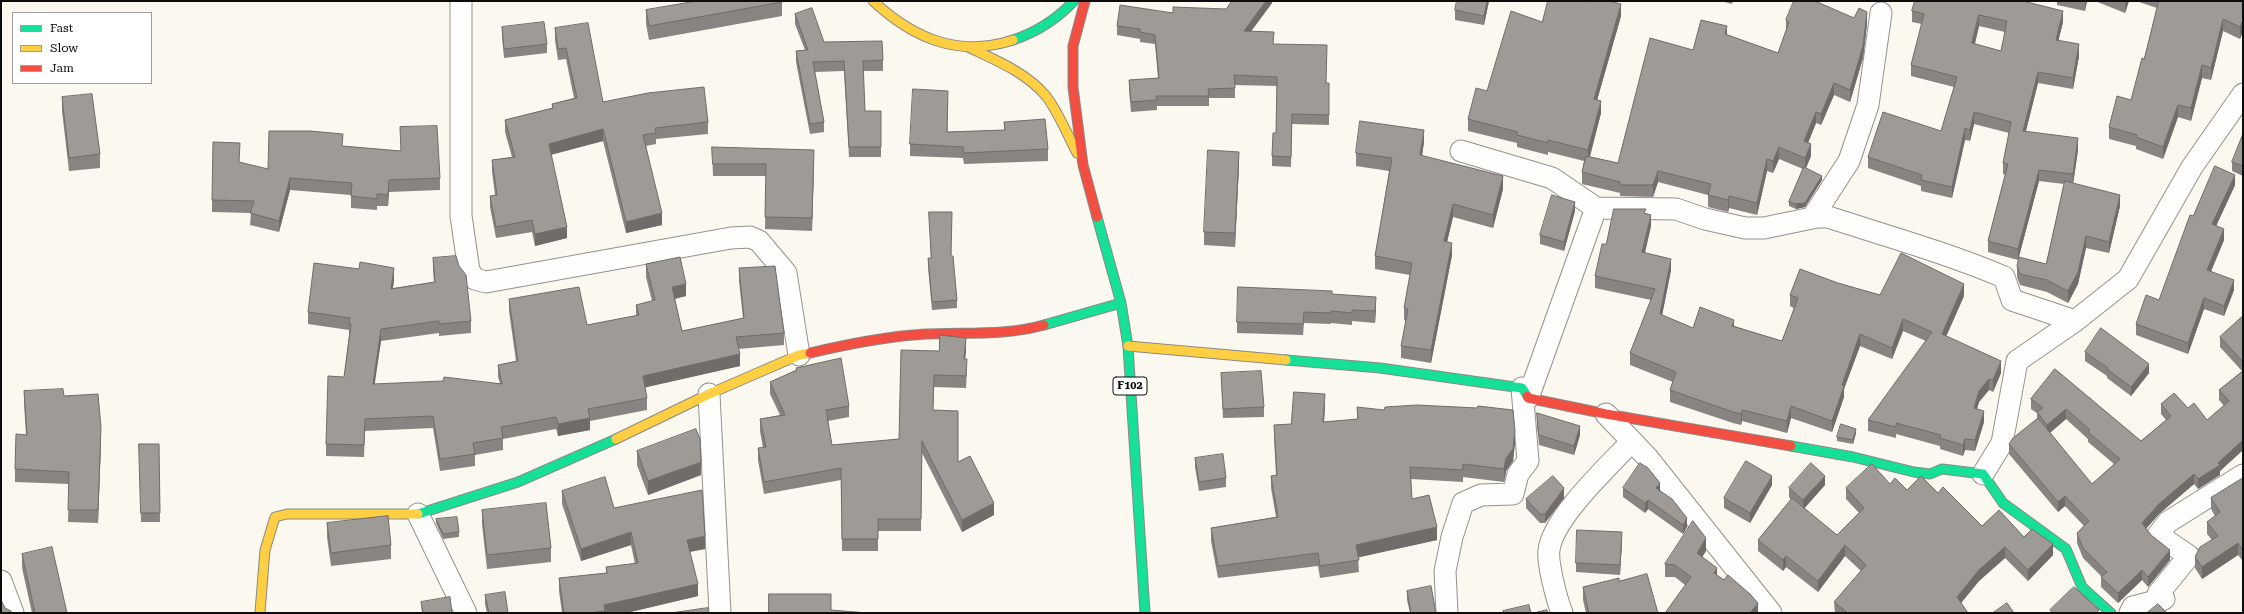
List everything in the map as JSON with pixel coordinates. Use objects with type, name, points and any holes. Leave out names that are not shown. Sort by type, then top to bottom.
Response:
[{"type":"street","points":[[461,1],[461,216],[469,271],[475,279],[486,282],[731,238],[750,237],[759,241],[786,272],[799,355]]},
{"type":"street","points":[[873,1],[895,22],[929,40],[967,47],[1004,44],[1038,31],[1068,9],[1074,1]]},
{"type":"street","name":"F102","points":[[1085,1],[1073,46],[1072,70],[1083,164],[1120,303],[1128,346],[1145,613]]},
{"type":"street","points":[[1812,218],[1849,161],[1868,105],[1881,13]]},
{"type":"street","name":"F102","points":[[967,47],[1013,70],[1040,90],[1052,108],[1083,164]]},
{"type":"street","points":[[1983,474],[2002,444],[2017,361],[2075,321],[2128,279],[2192,167],[2243,94]]},
{"type":"street","points":[[1461,151],[1552,178],[1596,208],[1676,209],[1705,219],[1745,228],[1764,228],[1812,218],[1828,218],[1895,238],[1981,267],[2004,278],[2012,300],[2075,321]]},
{"type":"street","points":[[1447,613],[1444,571],[1452,537],[1463,503],[1481,495],[1514,494],[1518,474],[1528,461],[1525,393],[1596,208]]},
{"type":"street","points":[[260,612],[266,545],[270,524],[275,517],[287,514],[418,514],[518,482],[558,463],[608,443],[709,394],[799,355],[853,343],[912,335],[1002,333],[1036,327],[1120,303]]},
{"type":"street","points":[[1128,346],[1380,368],[1525,393],[1606,414],[1854,457],[1914,472],[1930,474],[1942,469],[1983,474],[2003,503],[2066,549],[2082,587],[2110,613]]},
{"type":"street","points":[[709,394],[720,613]]},
{"type":"street","points":[[1606,414],[1647,457],[1771,613]]},
{"type":"street","points":[[1562,613],[1555,594],[1548,550],[1556,529],[1565,514],[1632,441]]},
{"type":"street","points":[[2130,613],[2133,607],[2164,599],[2158,594],[2189,556],[2158,535],[2168,522],[2243,475]]},
{"type":"street","points":[[418,514],[466,613]]},
{"type":"street","points":[[1,581],[13,613]]},
{"type":"building","points":[[697,1],[782,2],[649,26],[646,10]]},
{"type":"building","points":[[1232,1],[1266,1],[1244,31],[1274,32],[1273,44],[1327,45],[1326,83],[1329,83],[1329,115],[1292,114],[1291,157],[1272,156],[1273,133],[1276,133],[1277,77],[1234,75],[1235,88],[1208,89],[1209,96],[1156,96],[1157,100],[1131,102],[1129,80],[1159,78],[1155,35],[1140,32],[1140,29],[1117,26],[1120,5],[1173,13],[1173,7],[1226,9]]},
{"type":"building","points":[[1457,1],[1487,1],[1484,16],[1455,10]]},
{"type":"building","points":[[1548,1],[1609,1],[1621,4],[1594,99],[1601,101],[1588,150],[1548,140],[1548,143],[1517,135],[1518,132],[1468,119],[1476,88],[1487,91],[1511,11],[1542,22]]},
{"type":"building","points":[[1794,1],[1815,1],[1854,18],[1859,8],[1867,12],[1863,46],[1850,90],[1834,83],[1821,114],[1816,112],[1804,141],[1811,144],[1805,158],[1779,147],[1773,161],[1767,159],[1757,203],[1729,196],[1728,200],[1708,195],[1711,184],[1658,171],[1653,185],[1620,185],[1620,182],[1582,172],[1586,156],[1618,163],[1650,38],[1693,50],[1701,20],[1727,26],[1725,34],[1778,53],[1789,22],[1786,20]]},
{"type":"building","points":[[1915,1],[2023,1],[2063,11],[2056,40],[2079,44],[2073,78],[2038,72],[2023,131],[2078,138],[2073,174],[2039,170],[2018,249],[1988,241],[2008,164],[2003,163],[2011,122],[1974,112],[1970,130],[1965,128],[1952,187],[1921,180],[1922,175],[1868,157],[1883,112],[1941,131],[1957,77],[1911,65],[1924,14],[1912,11]],"holes":[[[1979,15],[2007,21],[2001,51],[1972,43]]]},
{"type":"building","points":[[2159,1],[2243,1],[2243,20],[2240,27],[2223,19],[2211,68],[2202,65],[2191,108],[2178,105],[2163,147],[2136,137],[2137,135],[2109,127],[2117,96],[2131,100],[2142,58],[2144,59]]},
{"type":"building","points":[[812,8],[824,42],[882,41],[883,60],[863,61],[865,111],[881,111],[881,147],[849,147],[844,61],[813,62],[824,122],[810,124],[796,51],[808,50],[795,14]]},
{"type":"building","points":[[544,22],[547,44],[504,49],[502,27]]},
{"type":"building","points":[[588,23],[603,102],[648,93],[704,87],[708,122],[655,128],[656,133],[643,135],[662,213],[626,222],[603,129],[549,144],[567,227],[535,234],[532,220],[496,227],[490,196],[497,195],[492,160],[515,157],[505,120],[553,108],[552,104],[577,98],[566,48],[558,49],[555,28]]},
{"type":"building","points":[[913,89],[948,91],[947,132],[1005,130],[1004,122],[1045,119],[1048,149],[964,153],[963,147],[910,144]]},
{"type":"building","points":[[92,94],[100,154],[69,158],[62,97]]},
{"type":"building","points":[[1360,121],[1424,130],[1420,155],[1503,176],[1493,215],[1453,204],[1444,241],[1452,243],[1431,350],[1401,346],[1408,309],[1404,308],[1412,263],[1375,256],[1392,158],[1356,153]]},
{"type":"building","points":[[437,126],[440,178],[389,180],[388,195],[377,194],[377,199],[351,196],[352,183],[290,178],[279,221],[250,213],[254,201],[212,200],[213,142],[240,143],[239,162],[268,169],[269,131],[310,131],[343,134],[342,146],[401,151],[400,127]]},
{"type":"building","points":[[2243,134],[2243,166],[2232,162]]},
{"type":"building","points":[[712,147],[814,150],[812,218],[765,217],[766,164],[713,164]]},
{"type":"building","points":[[1208,150],[1239,152],[1235,233],[1204,232]]},
{"type":"building","points":[[2215,166],[2235,175],[2212,224],[2224,229],[2207,270],[2234,280],[2224,306],[2204,298],[2188,343],[2136,324],[2146,295],[2159,300],[2190,215],[2193,216]]},
{"type":"building","points":[[1804,167],[1822,176],[1805,203],[1796,204],[1789,202]]},
{"type":"building","points":[[2065,181],[2120,195],[2109,242],[2086,236],[2078,272],[2068,291],[2047,280],[2020,274],[2017,266],[2019,257],[2046,264]]},
{"type":"building","points":[[1552,195],[1575,202],[1564,242],[1540,235]]},
{"type":"building","points":[[1614,209],[1646,209],[1644,213],[1651,215],[1642,252],[1671,259],[1660,314],[1693,328],[1700,307],[1734,320],[1732,326],[1782,341],[1798,298],[1790,295],[1800,269],[1838,283],[1880,295],[1901,253],[1964,284],[1942,334],[2001,361],[1993,380],[1989,379],[1979,391],[1974,408],[1984,411],[1975,440],[1965,439],[1963,445],[1940,438],[1941,435],[1896,423],[1896,427],[1868,420],[1932,332],[1903,319],[1892,348],[1860,334],[1842,385],[1844,386],[1832,421],[1791,406],[1787,421],[1742,410],[1741,414],[1670,390],[1676,372],[1630,353],[1655,289],[1595,276],[1602,244],[1606,244]]},
{"type":"building","points":[[929,212],[952,212],[951,256],[953,256],[957,300],[932,302],[928,258],[931,258]]},
{"type":"building","points":[[456,256],[459,266],[466,275],[471,321],[439,324],[439,321],[381,329],[373,384],[443,381],[444,377],[502,384],[498,365],[518,361],[509,299],[579,287],[587,325],[639,315],[636,305],[655,300],[646,264],[680,257],[686,284],[672,287],[682,331],[744,318],[739,268],[775,266],[784,333],[736,337],[740,354],[643,376],[647,398],[588,409],[590,418],[558,424],[556,417],[501,427],[503,438],[473,443],[475,454],[440,459],[433,416],[365,419],[364,445],[326,444],[328,376],[344,377],[351,324],[349,324],[350,318],[308,312],[314,263],[359,269],[360,262],[394,268],[391,289],[435,282],[433,258]]},
{"type":"building","points":[[1238,287],[1332,291],[1332,294],[1376,297],[1375,311],[1352,310],[1352,313],[1331,311],[1331,313],[1304,312],[1303,324],[1237,322]]},
{"type":"building","points":[[2243,316],[2243,362],[2220,337]]},
{"type":"building","points":[[2101,328],[2149,364],[2131,387],[2085,352]]},
{"type":"building","points":[[940,335],[966,338],[964,359],[967,359],[966,376],[934,375],[933,410],[958,411],[958,462],[970,456],[994,503],[962,520],[922,441],[921,519],[878,519],[878,539],[842,539],[841,468],[764,482],[758,448],[766,447],[760,419],[785,415],[770,382],[797,370],[796,368],[841,358],[849,406],[826,410],[832,445],[899,439],[901,350],[939,351]]},
{"type":"building","points":[[2055,369],[2141,441],[2171,416],[2161,404],[2174,393],[2188,408],[2194,403],[2207,420],[2229,401],[2219,390],[2243,371],[2243,440],[2218,463],[2220,465],[2198,479],[2194,474],[2159,504],[2142,523],[2151,535],[2170,550],[2148,577],[2142,570],[2118,593],[2101,577],[2107,572],[2083,548],[2077,533],[2089,521],[2065,496],[2058,502],[2009,444],[2013,438],[2038,418],[2092,484],[2120,459],[2088,432],[2090,430],[2066,409],[2047,425],[2037,412],[2043,408],[2031,399]]},
{"type":"building","points":[[1261,371],[1264,407],[1223,409],[1221,373]]},
{"type":"building","points":[[63,389],[64,396],[98,394],[101,427],[98,510],[68,510],[69,472],[15,469],[16,434],[27,435],[24,391]]},
{"type":"building","points":[[1294,392],[1325,394],[1323,422],[1358,419],[1357,407],[1384,410],[1385,407],[1417,405],[1477,408],[1478,406],[1513,410],[1515,431],[1513,449],[1506,458],[1504,469],[1463,464],[1463,470],[1410,467],[1412,499],[1429,495],[1437,527],[1356,545],[1359,560],[1320,566],[1318,553],[1218,566],[1211,528],[1278,517],[1271,476],[1277,475],[1274,425],[1291,424]]},
{"type":"building","points":[[1537,413],[1580,426],[1574,446],[1539,435]]},
{"type":"building","points":[[1841,424],[1856,429],[1853,440],[1837,437]]},
{"type":"building","points":[[696,429],[700,439],[701,462],[648,481],[637,451]]},
{"type":"building","points":[[139,444],[159,444],[160,513],[141,513]]},
{"type":"building","points":[[1223,454],[1226,478],[1199,482],[1195,458]]},
{"type":"building","points":[[1746,461],[1772,476],[1750,513],[1724,498]]},
{"type":"building","points":[[1640,463],[1648,468],[1660,483],[1656,488],[1672,499],[1687,518],[1683,525],[1648,500],[1645,503],[1623,488]]},
{"type":"building","points":[[1811,463],[1825,476],[1803,500],[1789,488]]},
{"type":"building","points":[[1872,464],[1890,484],[1895,478],[1907,490],[1921,476],[1938,493],[1943,487],[1982,526],[1999,510],[2024,537],[2032,529],[2053,544],[2028,570],[2005,547],[1979,570],[1957,597],[1968,613],[1848,613],[1834,602],[1866,565],[1845,545],[1818,581],[1786,556],[1783,560],[1758,540],[1792,498],[1837,535],[1864,508],[1846,488]]},
{"type":"building","points":[[1553,476],[1564,488],[1545,514],[1540,514],[1526,499]]},
{"type":"building","points":[[605,477],[614,508],[702,490],[705,536],[687,540],[698,584],[604,605],[605,611],[564,613],[559,578],[607,573],[606,567],[638,563],[631,532],[581,549],[562,491]]},
{"type":"building","points":[[2243,478],[2243,548],[2242,549],[2238,543],[2202,567],[2195,557],[2200,547],[2218,536],[2207,522],[2220,512],[2211,498]]},
{"type":"building","points":[[546,503],[551,548],[487,555],[482,510]]},
{"type":"building","points":[[388,516],[391,545],[331,553],[327,523]]},
{"type":"building","points":[[457,517],[459,532],[443,534],[436,519]]},
{"type":"building","points":[[1693,521],[1706,538],[1697,553],[1717,568],[1714,573],[1724,580],[1728,575],[1758,603],[1750,613],[1665,613],[1691,577],[1675,565],[1665,564]]},
{"type":"building","points":[[1577,530],[1622,532],[1620,565],[1576,563]]},
{"type":"building","points":[[52,547],[67,613],[35,613],[22,554]]},
{"type":"building","points":[[1647,574],[1658,613],[1589,613],[1583,587],[1619,578],[1619,581]]},
{"type":"building","points":[[1431,586],[1436,613],[1411,613],[1407,591]]},
{"type":"building","points":[[2074,587],[2099,610],[2096,613],[2053,613],[2050,610]]},
{"type":"building","points":[[505,592],[508,613],[489,613],[485,595]]},
{"type":"building","points":[[769,594],[831,594],[831,610],[868,613],[769,613]]},
{"type":"building","points":[[450,597],[452,613],[423,613],[421,602]]},
{"type":"building","points":[[1,600],[5,608],[11,611],[11,613],[1,613]]},
{"type":"building","points":[[2007,603],[2014,613],[1993,613]]},
{"type":"building","points":[[2158,604],[2167,613],[2147,613]]},
{"type":"building","points":[[1529,605],[1531,613],[1503,613],[1503,611]]},
{"type":"building","points":[[708,608],[708,613],[671,613]]},
{"type":"building","points":[[1547,610],[1548,613],[1534,613]]},
{"type":"traffic: fast","points":[[1013,40],[1046,25],[1074,1]]},
{"type":"traffic: fast","points":[[1097,217],[1121,303],[1128,346],[1145,613]]},
{"type":"traffic: fast","points":[[1044,325],[1121,303]]},
{"type":"traffic: fast","points":[[1286,360],[1380,368],[1522,388],[1527,396]]},
{"type":"traffic: fast","points":[[418,514],[518,482],[616,439]]},
{"type":"traffic: fast","points":[[1791,446],[1853,457],[1914,472],[1930,474],[1942,469],[1983,474],[2003,503],[2066,549],[2082,587],[2111,613]]},
{"type":"traffic: slow","points":[[873,1],[904,25],[937,41],[974,47],[993,45],[1013,40]]},
{"type":"traffic: slow","points":[[968,47],[1010,67],[1038,88],[1055,109],[1077,153]]},
{"type":"traffic: slow","points":[[1128,346],[1286,360]]},
{"type":"traffic: slow","points":[[616,439],[709,394],[799,355],[810,353]]},
{"type":"traffic: slow","points":[[260,612],[265,550],[275,517],[287,514],[418,514]]},
{"type":"traffic: jam","points":[[1085,1],[1073,46],[1073,87],[1083,165],[1097,217]]},
{"type":"traffic: jam","points":[[810,353],[861,342],[900,336],[1012,331],[1044,325]]},
{"type":"traffic: jam","points":[[1527,396],[1528,398],[1606,414],[1791,446]]}]
